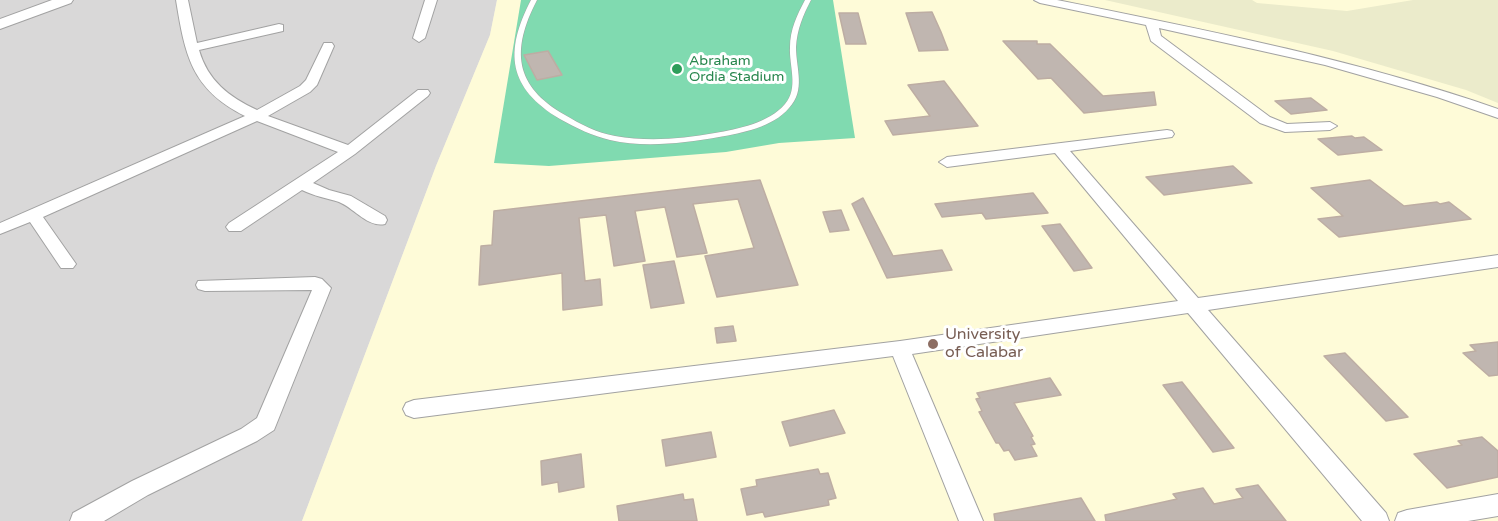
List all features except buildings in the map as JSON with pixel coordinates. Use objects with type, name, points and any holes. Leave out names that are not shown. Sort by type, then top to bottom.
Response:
[{"type":"street","points":[[0,24],[66,0]]},
{"type":"street","points":[[182,0],[192,48],[200,72],[209,84],[223,96],[257,116],[298,136],[350,151]]},
{"type":"street","points":[[419,38],[431,0]]},
{"type":"street","points":[[1040,0],[1313,58],[1424,89],[1498,114]]},
{"type":"street","points":[[1152,24],[1155,38],[1265,120],[1285,128],[1330,126]]},
{"type":"street","points":[[192,48],[279,28]]},
{"type":"street","points":[[0,229],[257,116],[305,89],[312,81],[328,46]]},
{"type":"street","points":[[235,227],[350,151],[423,93]]},
{"type":"street","points":[[947,162],[1167,134]]},
{"type":"street","points":[[1059,148],[1377,521]]},
{"type":"street","points":[[303,184],[324,194],[345,199],[379,220]]},
{"type":"street","points":[[33,215],[67,264]]},
{"type":"street","points":[[414,409],[900,348],[1498,261]]},
{"type":"street","points":[[82,521],[140,488],[249,435],[266,424],[322,288],[315,283],[206,285]]},
{"type":"street","points":[[900,348],[971,521]]},
{"type":"street","points":[[1407,521],[1498,505]]},
{"type":"lane","points":[[534,0],[522,32],[518,52],[519,72],[528,89],[551,109],[582,128],[613,138],[651,140],[698,139],[734,132],[767,123],[787,108],[795,93],[797,71],[793,51],[794,33],[799,16],[808,0]]},
{"type":"shaded area","points":[[0,0],[497,0],[490,35],[436,166],[302,521],[0,521]]},
{"type":"shaded area","name":"University of Calabar","points":[[497,0],[1498,0],[1498,521],[302,521],[436,166],[490,35]]},
{"type":"green space","name":"Abraham Ordia Stadium","points":[[521,0],[833,0],[855,138],[779,143],[726,152],[549,166],[494,163]]},
{"type":"green space","points":[[1105,0],[1252,0],[1257,3],[1347,11],[1413,0],[1498,0],[1498,103],[1466,90],[1333,51]]},
{"type":"place","name":"Abraham Ordia Stadium","points":[[677,69]]},
{"type":"place","name":"University of Calabar","points":[[933,344]]}]
